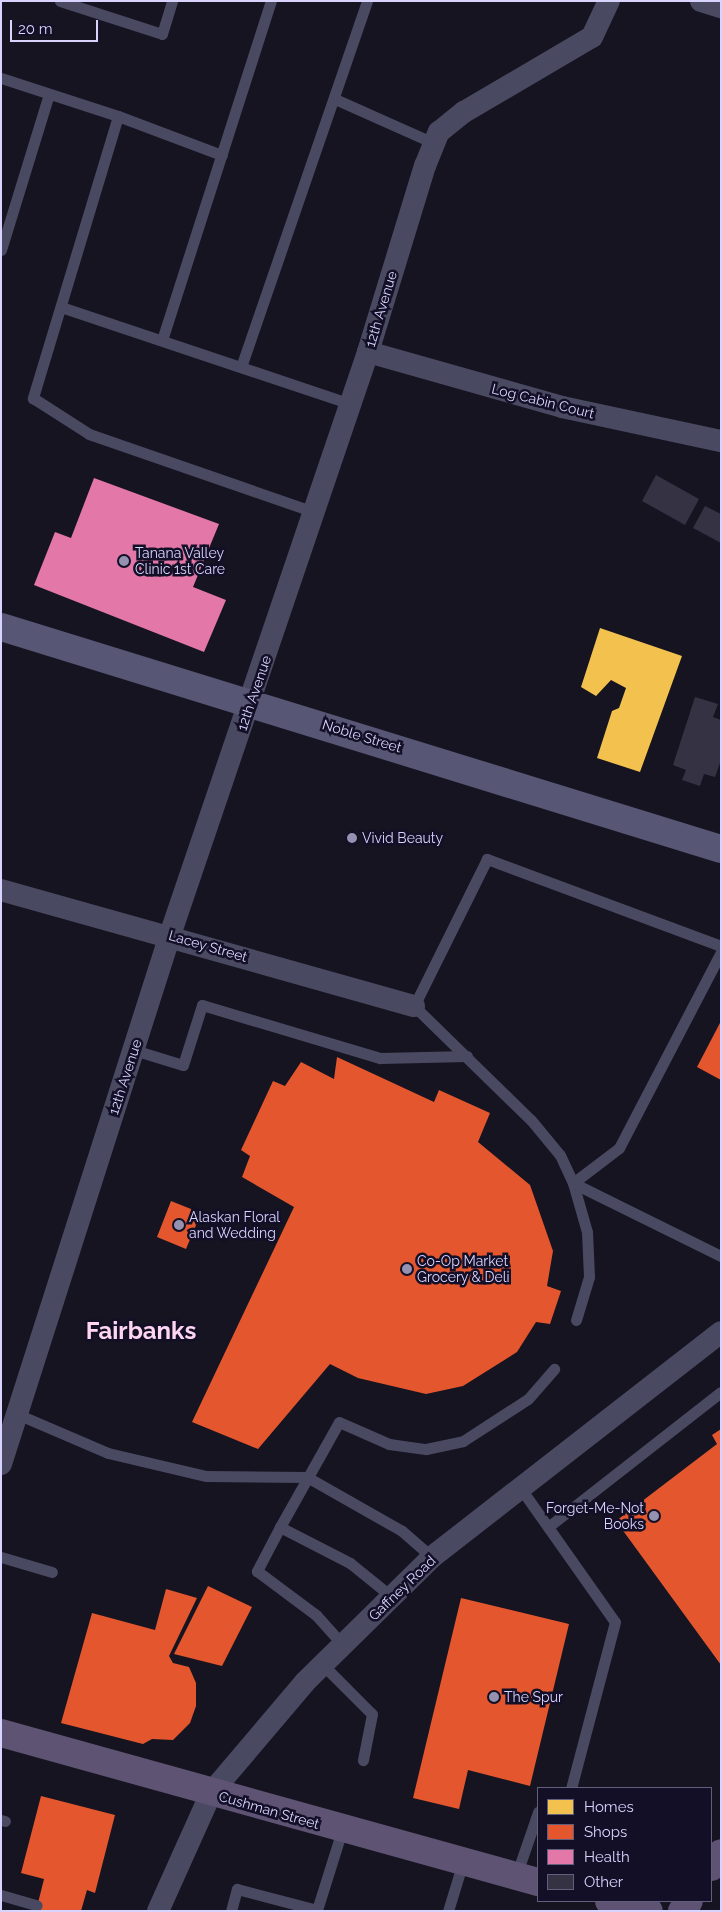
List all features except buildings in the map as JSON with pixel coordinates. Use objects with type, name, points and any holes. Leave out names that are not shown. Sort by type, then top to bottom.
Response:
[{"type":"main road","name":"Cushman Street","points":[[1,1733],[342,1830],[527,1879]]},
{"type":"main road","points":[[712,1866],[721,1853]]},
{"type":"main road","points":[[613,1902],[649,1911]]},
{"type":"street","name":"12th Avenue","points":[[1,1464],[170,935],[351,404],[434,143],[439,132],[464,112],[592,37],[609,1]]},
{"type":"street","points":[[701,1],[721,7]]},
{"type":"street","name":"Log Cabin Court","points":[[368,352],[562,407],[721,441]]},
{"type":"street","name":"Noble Street","points":[[1,627],[251,702],[721,849]]},
{"type":"street","name":"Lacey Street","points":[[1,890],[170,935],[414,1006]]},
{"type":"street","name":"Gaffney Road","points":[[158,1911],[212,1793],[323,1665],[432,1557],[519,1486],[721,1332]]},
{"type":"lane","points":[[60,1],[162,34],[172,1]]},
{"type":"lane","points":[[162,340],[271,1]]},
{"type":"lane","points":[[241,367],[335,99],[367,1]]},
{"type":"lane","points":[[1,78],[118,116],[222,155]]},
{"type":"lane","points":[[1,250],[49,94]]},
{"type":"lane","points":[[335,99],[434,143]]},
{"type":"lane","points":[[118,116],[34,398],[89,434],[314,512]]},
{"type":"lane","points":[[61,307],[351,404]]},
{"type":"lane","points":[[576,1320],[589,1277],[587,1232],[573,1183],[560,1155],[468,1056],[414,1006],[486,858],[721,946]]},
{"type":"lane","points":[[573,1183],[619,1148],[721,952]]},
{"type":"lane","points":[[134,1050],[183,1065],[202,1005],[380,1058],[468,1056]]},
{"type":"lane","points":[[573,1183],[721,1256]]},
{"type":"lane","points":[[343,1645],[316,1615],[256,1571],[339,1422],[389,1444],[426,1449],[463,1441],[528,1399],[554,1369]]},
{"type":"lane","points":[[548,1527],[721,1392]]},
{"type":"lane","points":[[18,1414],[108,1453],[206,1476],[307,1477],[402,1531],[432,1557]]},
{"type":"lane","points":[[519,1486],[615,1622],[571,1787]]},
{"type":"lane","points":[[280,1527],[350,1563],[392,1597]]},
{"type":"lane","points":[[1,1557],[52,1572]]},
{"type":"lane","points":[[323,1665],[372,1714],[363,1760]]},
{"type":"lane","points":[[527,1879],[537,1818]]},
{"type":"lane","points":[[231,1911],[237,1889],[317,1910],[342,1830]]},
{"type":"lane","points":[[448,1911],[463,1862]]},
{"type":"lane","points":[[1,1895],[37,1905]]},
{"type":"place","name":"Tanana Valley Clinic 1st Care","points":[[124,561]]},
{"type":"place","name":"Vivid Beauty","points":[[352,838]]},
{"type":"place","name":"Alaskan Floral and Wedding","points":[[179,1225]]},
{"type":"place","name":"Co-Op Market Grocery & Deli","points":[[407,1269]]},
{"type":"place","name":"Forget-Me-Not Books","points":[[654,1516]]},
{"type":"place","name":"The Spur","points":[[494,1697]]},
{"type":"district","name":"Fairbanks","points":[[141,1331]]}]
